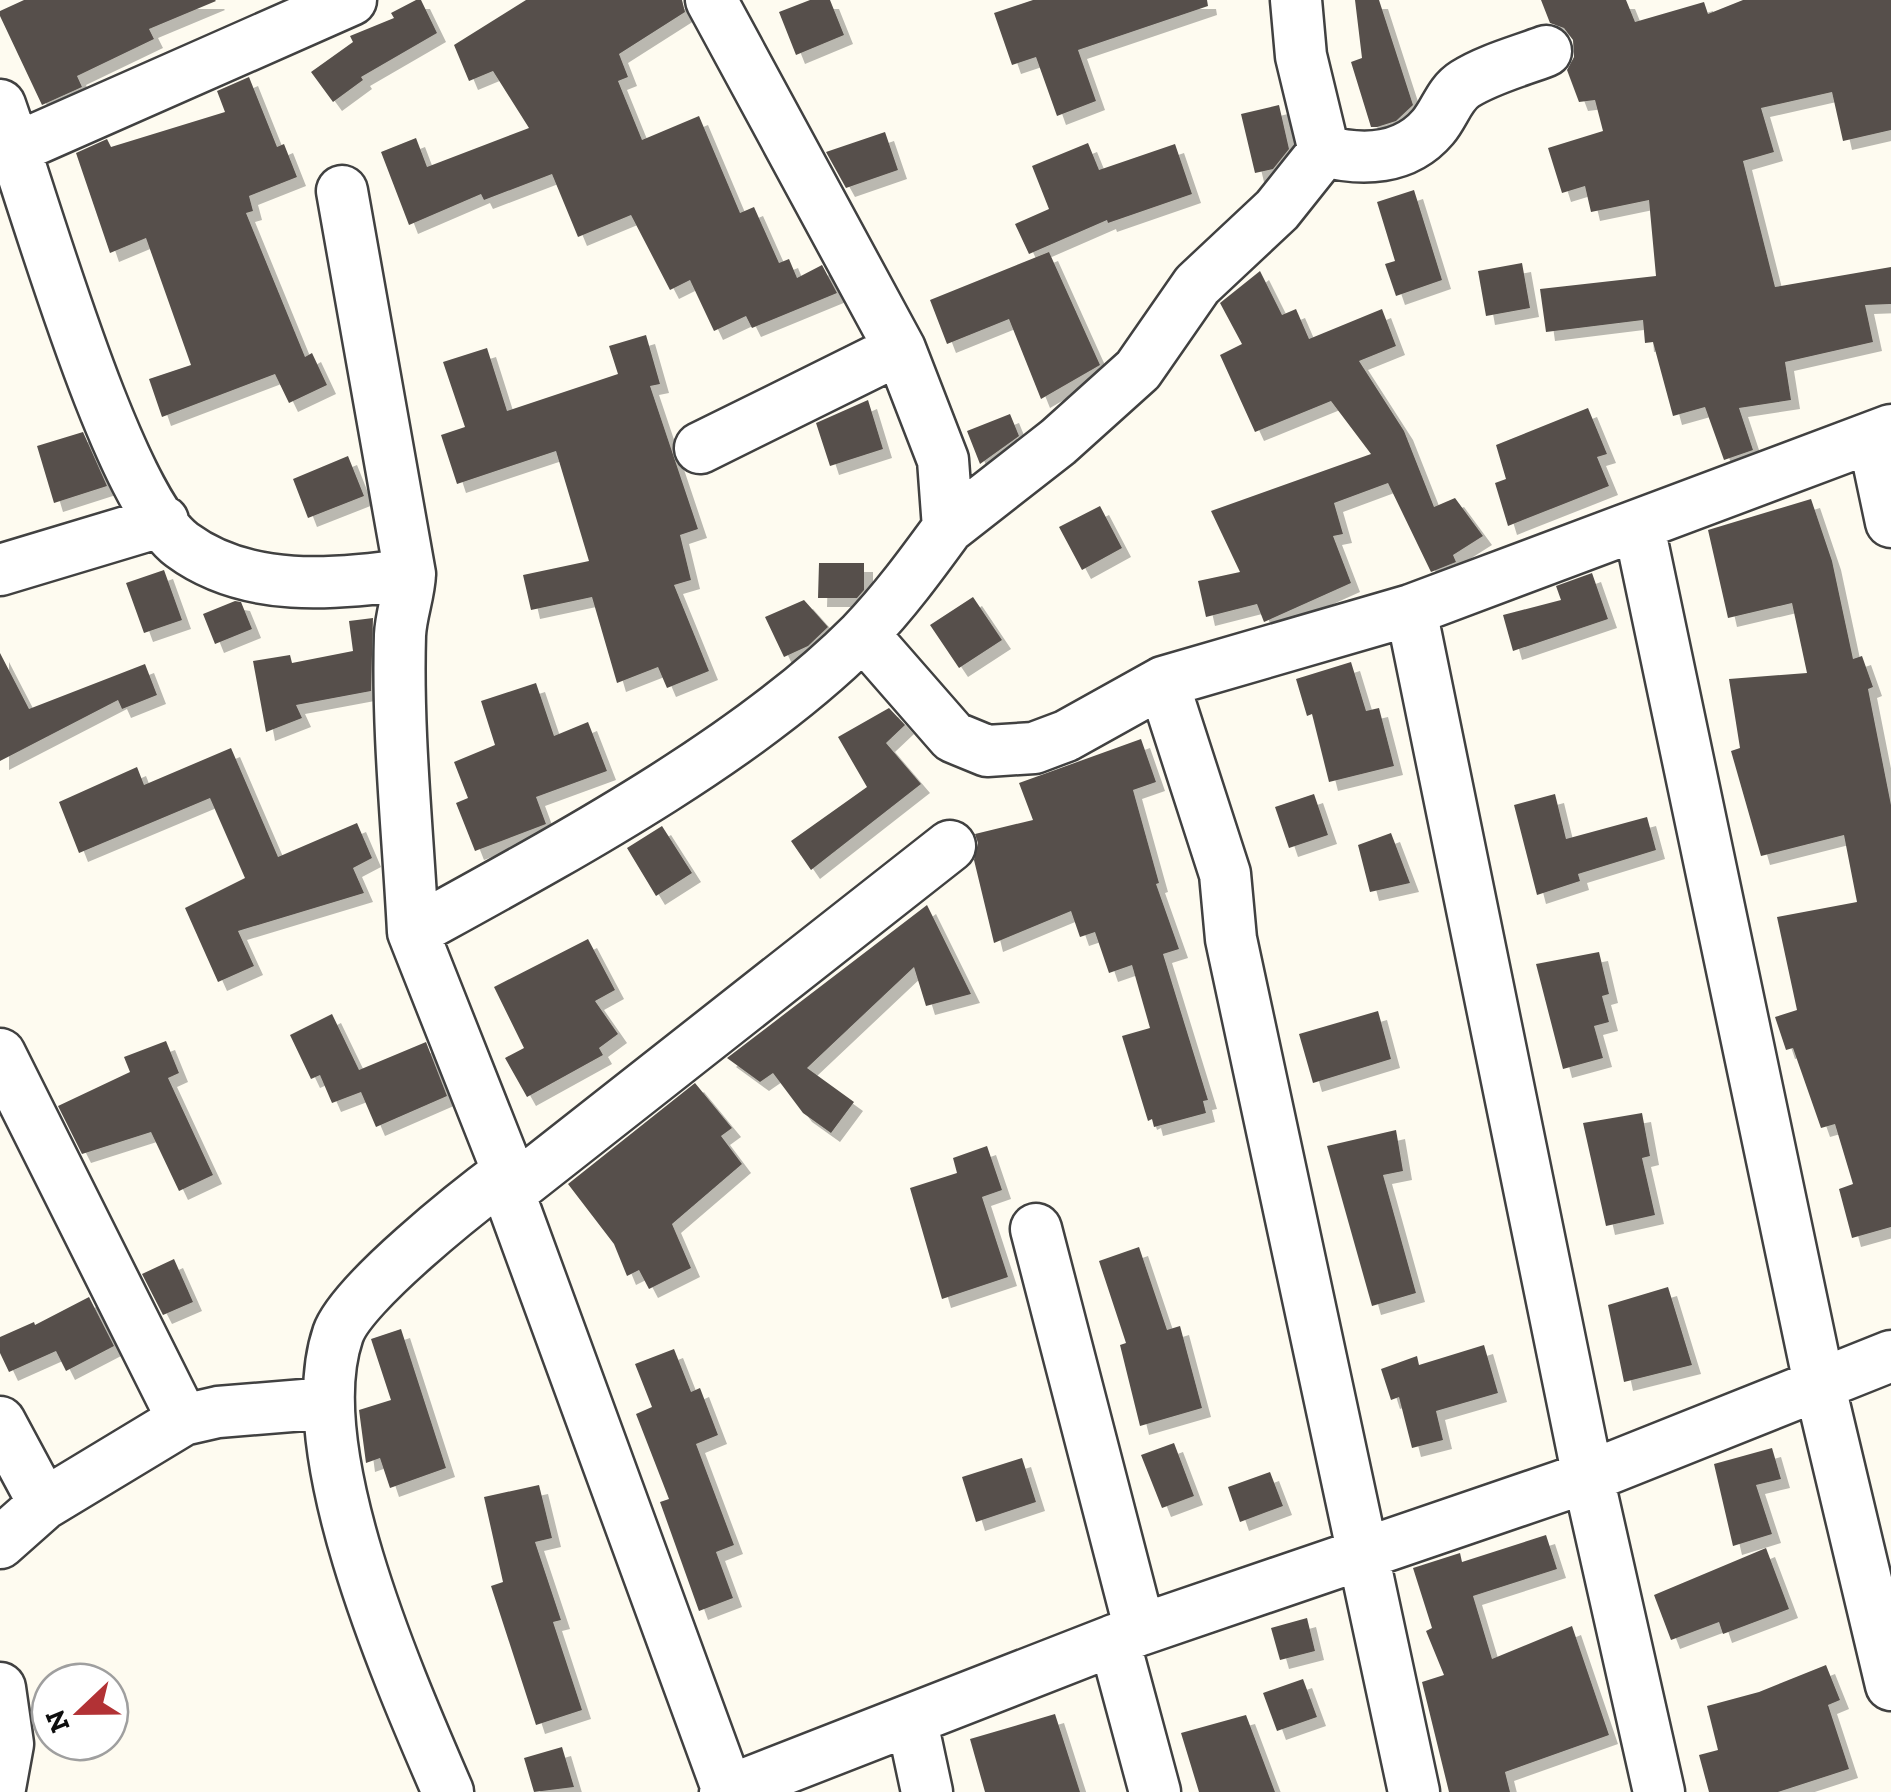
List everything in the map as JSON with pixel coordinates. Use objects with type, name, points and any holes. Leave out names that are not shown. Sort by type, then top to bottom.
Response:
[{"type":"street","points":[[351,0],[260,19],[5,136],[86,359],[144,495],[180,544],[233,570],[304,584],[340,584],[410,574]]},
{"type":"street","points":[[712,0],[900,349],[942,460],[948,528]]},
{"type":"street","points":[[1296,0],[1301,56],[1324,151]]},
{"type":"street","points":[[1324,151],[1356,159],[1391,154],[1416,142],[1433,127],[1463,85],[1546,50]]},
{"type":"street","points":[[413,932],[617,814],[758,722],[863,634],[948,528],[1058,442],[1138,370],[1197,285],[1277,210],[1324,151]]},
{"type":"street","points":[[342,191],[410,574],[409,597],[400,629],[400,684],[413,932],[508,1183],[727,1791],[1127,1635],[1588,1476],[1891,1356]]},
{"type":"street","points":[[700,448],[900,349]]},
{"type":"street","points":[[863,634],[953,737],[988,752],[1034,748],[1066,736],[1163,682],[1411,610],[1882,433],[1891,522]]},
{"type":"street","points":[[0,570],[163,521]]},
{"type":"street","points":[[1639,527],[1819,1383],[1891,1684]]},
{"type":"street","points":[[1411,610],[1588,1476],[1659,1792]]},
{"type":"street","points":[[1163,682],[1224,874],[1232,938],[1414,1792]]},
{"type":"street","points":[[448,1792],[373,1615],[344,1500],[328,1403],[338,1332],[360,1302],[443,1220],[508,1183],[950,846]]},
{"type":"street","points":[[0,1054],[183,1420]]},
{"type":"street","points":[[1036,1229],[1127,1635],[1155,1792]]},
{"type":"street","points":[[0,1543],[44,1504],[183,1420],[218,1412],[328,1403]]},
{"type":"street","points":[[0,1422],[44,1504]]},
{"type":"street","points":[[0,1688],[8,1744],[0,1788]]},
{"type":"street","points":[[912,1722],[926,1792]]},
{"type":"building","points":[[24,0],[216,1],[149,29],[154,39],[77,76],[82,87],[42,105],[0,16],[0,11]]},
{"type":"building","points":[[421,0],[437,33],[361,77],[363,80],[333,102],[311,72],[353,42],[350,36],[394,18],[391,13]]},
{"type":"building","points":[[526,0],[682,0],[685,12],[619,54],[628,77],[618,81],[642,140],[699,116],[740,213],[754,207],[779,263],[789,259],[797,278],[822,265],[837,293],[752,328],[746,316],[714,331],[690,280],[670,290],[631,215],[578,237],[552,174],[484,200],[481,194],[409,225],[381,152],[416,138],[427,167],[529,128],[493,71],[469,81],[454,45]]},
{"type":"building","points":[[810,0],[830,0],[844,35],[796,55],[779,12]]},
{"type":"building","points":[[1033,0],[1207,0],[1208,6],[1078,50],[1096,101],[1057,116],[1036,57],[1012,65],[994,13]]},
{"type":"building","points":[[1355,0],[1379,0],[1413,105],[1396,121],[1377,127],[1371,127],[1351,62],[1362,58]]},
{"type":"building","points":[[1541,0],[1626,0],[1635,22],[1704,2],[1708,14],[1743,0],[1891,0],[1891,130],[1843,141],[1832,92],[1761,108],[1774,152],[1743,161],[1775,287],[1891,267],[1891,304],[1865,305],[1873,342],[1785,362],[1791,400],[1739,408],[1753,450],[1724,460],[1705,407],[1673,416],[1653,342],[1645,343],[1643,320],[1546,332],[1540,289],[1656,276],[1649,200],[1591,212],[1585,186],[1562,193],[1548,148],[1603,131],[1595,100],[1579,102],[1567,70],[1574,57],[1573,40],[1564,28],[1550,23]]},
{"type":"building","points":[[249,77],[277,147],[284,144],[297,177],[249,196],[253,211],[246,213],[305,357],[312,353],[327,385],[289,403],[275,374],[162,417],[149,379],[191,365],[146,238],[110,253],[76,153],[107,139],[111,147],[225,112],[217,91]]},
{"type":"building","points":[[1279,105],[1289,149],[1273,169],[1255,173],[1241,114]]},
{"type":"building","points":[[885,132],[898,170],[846,188],[826,152]]},
{"type":"building","points":[[1088,143],[1099,170],[1175,144],[1192,194],[1108,223],[1107,220],[1029,254],[1015,224],[1049,209],[1032,166]]},
{"type":"building","points":[[1414,190],[1442,280],[1396,296],[1385,264],[1395,261],[1377,202]]},
{"type":"building","points":[[1049,252],[1100,365],[1041,399],[1009,319],[947,344],[930,300]]},
{"type":"building","points":[[1522,263],[1530,308],[1486,316],[1478,271]]},
{"type":"building","points":[[1260,271],[1282,315],[1296,309],[1309,339],[1382,309],[1396,346],[1359,361],[1404,431],[1434,507],[1455,498],[1483,536],[1453,555],[1456,562],[1431,572],[1388,483],[1334,503],[1343,534],[1333,536],[1351,583],[1264,622],[1257,604],[1206,617],[1198,581],[1240,572],[1211,511],[1371,454],[1331,401],[1255,432],[1220,355],[1242,344],[1220,303]]},
{"type":"building","points":[[646,335],[660,384],[650,386],[698,529],[680,535],[691,580],[674,585],[709,671],[667,688],[658,667],[617,683],[592,597],[531,610],[523,575],[589,561],[556,451],[457,484],[441,435],[465,427],[443,362],[487,348],[507,411],[618,374],[609,346]]},
{"type":"building","points":[[868,400],[883,449],[830,466],[816,423]]},
{"type":"building","points":[[1588,408],[1607,454],[1597,457],[1609,486],[1508,526],[1495,483],[1506,479],[1496,445]]},
{"type":"building","points":[[1010,414],[1019,436],[980,464],[967,431]]},
{"type":"building","points":[[83,432],[107,486],[54,503],[37,446]]},
{"type":"building","points":[[348,456],[364,496],[308,518],[293,479]]},
{"type":"building","points":[[1811,499],[1832,561],[1853,659],[1862,656],[1873,687],[1868,689],[1891,805],[1891,1227],[1852,1238],[1839,1189],[1853,1184],[1835,1124],[1821,1128],[1793,1048],[1786,1050],[1775,1017],[1797,1010],[1777,917],[1857,902],[1844,835],[1761,856],[1731,751],[1740,748],[1729,679],[1807,673],[1792,603],[1728,618],[1708,530]]},
{"type":"building","points":[[1100,506],[1122,548],[1082,570],[1059,527]]},
{"type":"building","points":[[819,563],[864,563],[864,590],[857,598],[818,598]]},
{"type":"building","points":[[164,570],[182,620],[144,633],[126,583]]},
{"type":"building","points":[[1592,573],[1608,619],[1513,651],[1503,615],[1561,600],[1556,586]]},
{"type":"building","points":[[973,597],[1002,640],[959,668],[930,625]]},
{"type":"building","points":[[804,600],[828,627],[808,646],[784,657],[765,617]]},
{"type":"building","points":[[241,602],[252,629],[215,644],[203,614]]},
{"type":"building","points":[[373,618],[371,691],[296,705],[302,718],[266,732],[253,661],[290,655],[292,663],[353,651],[349,621]]},
{"type":"building","points":[[0,653],[29,709],[145,664],[157,695],[122,709],[118,700],[0,761]]},
{"type":"building","points":[[1351,662],[1366,711],[1379,708],[1394,766],[1329,782],[1312,714],[1307,716],[1296,679]]},
{"type":"building","points":[[536,683],[554,736],[588,722],[607,771],[536,797],[546,824],[475,851],[456,803],[468,798],[454,762],[495,745],[481,701]]},
{"type":"building","points":[[889,708],[905,725],[886,743],[921,784],[811,870],[791,841],[867,787],[838,737]]},
{"type":"building","points":[[1141,739],[1156,782],[1133,790],[1159,883],[1156,884],[1179,949],[1163,954],[1208,1100],[1203,1101],[1206,1113],[1154,1127],[1152,1119],[1148,1121],[1122,1036],[1150,1028],[1132,965],[1109,973],[1095,932],[1080,937],[1071,911],[994,943],[974,860],[978,843],[975,834],[1033,820],[1019,783]]},
{"type":"building","points":[[231,748],[278,857],[357,823],[372,858],[353,868],[364,893],[238,931],[254,966],[218,982],[185,908],[245,878],[210,798],[79,853],[59,802],[137,767],[144,785]]},
{"type":"building","points":[[1314,794],[1328,835],[1289,848],[1275,807]]},
{"type":"building","points":[[1555,794],[1566,839],[1647,817],[1656,850],[1578,874],[1580,881],[1537,895],[1514,805]]},
{"type":"building","points":[[662,826],[692,873],[656,896],[627,848]]},
{"type":"building","points":[[1391,833],[1410,883],[1370,892],[1358,845]]},
{"type":"building","points":[[927,905],[971,994],[926,1006],[914,967],[807,1068],[854,1102],[831,1133],[803,1113],[773,1073],[760,1082],[727,1058]]},
{"type":"building","points":[[588,939],[615,990],[595,1001],[618,1034],[599,1048],[603,1055],[527,1097],[505,1058],[524,1048],[494,987]]},
{"type":"building","points":[[1599,952],[1609,994],[1602,996],[1609,1022],[1594,1026],[1603,1058],[1563,1069],[1536,964]]},
{"type":"building","points":[[1378,1011],[1391,1059],[1313,1083],[1299,1034]]},
{"type":"building","points":[[332,1014],[359,1070],[426,1042],[447,1096],[376,1127],[361,1092],[332,1103],[320,1075],[311,1079],[290,1035]]},
{"type":"building","points":[[166,1041],[179,1073],[168,1078],[213,1175],[179,1191],[151,1132],[82,1154],[58,1106],[130,1072],[124,1057]]},
{"type":"building","points":[[695,1083],[732,1128],[721,1136],[742,1164],[672,1224],[691,1268],[649,1289],[639,1270],[627,1276],[614,1244],[568,1184]]},
{"type":"building","points":[[1642,1113],[1650,1156],[1642,1158],[1655,1215],[1606,1226],[1583,1123]]},
{"type":"building","points":[[1396,1130],[1403,1171],[1383,1175],[1416,1293],[1372,1306],[1327,1146]]},
{"type":"building","points":[[987,1146],[1002,1190],[982,1197],[1008,1277],[942,1299],[910,1188],[957,1173],[953,1158]]},
{"type":"building","points":[[1139,1247],[1167,1330],[1180,1326],[1202,1408],[1140,1426],[1120,1345],[1126,1343],[1099,1261]]},
{"type":"building","points":[[174,1259],[193,1302],[163,1315],[142,1274]]},
{"type":"building","points":[[1668,1287],[1692,1365],[1624,1382],[1608,1305]]},
{"type":"building","points":[[89,1297],[114,1346],[66,1371],[56,1351],[9,1372],[0,1353],[0,1337],[34,1322],[35,1325]]},
{"type":"building","points":[[401,1329],[446,1468],[390,1488],[380,1458],[366,1463],[359,1410],[391,1400],[371,1339]]},
{"type":"building","points":[[1484,1345],[1498,1393],[1436,1411],[1443,1440],[1412,1448],[1399,1397],[1391,1400],[1381,1369],[1417,1356],[1419,1365]]},
{"type":"building","points":[[674,1349],[691,1392],[700,1388],[718,1435],[696,1444],[734,1545],[716,1552],[733,1598],[699,1611],[660,1502],[669,1499],[636,1414],[652,1407],[635,1364]]},
{"type":"building","points":[[1174,1443],[1194,1496],[1162,1508],[1141,1455]]},
{"type":"building","points":[[1772,1448],[1781,1479],[1756,1485],[1772,1534],[1733,1546],[1714,1464]]},
{"type":"building","points":[[1022,1458],[1036,1502],[976,1522],[962,1477]]},
{"type":"building","points":[[1270,1472],[1283,1506],[1240,1522],[1228,1487]]},
{"type":"building","points":[[539,1485],[552,1538],[535,1542],[561,1620],[553,1622],[582,1710],[536,1725],[491,1586],[503,1582],[484,1497]]},
{"type":"building","points":[[1546,1535],[1557,1569],[1473,1596],[1492,1659],[1572,1626],[1609,1735],[1505,1772],[1510,1792],[1449,1792],[1422,1682],[1444,1675],[1426,1631],[1432,1628],[1413,1568],[1460,1553],[1462,1562]]},
{"type":"building","points":[[1766,1548],[1789,1609],[1723,1634],[1719,1622],[1671,1640],[1654,1595]]},
{"type":"building","points":[[1307,1618],[1315,1651],[1280,1660],[1271,1628]]},
{"type":"building","points":[[1826,1665],[1840,1700],[1828,1705],[1849,1769],[1778,1792],[1709,1792],[1699,1755],[1718,1750],[1707,1706],[1759,1692]]},
{"type":"building","points":[[1303,1679],[1317,1717],[1277,1731],[1263,1693]]},
{"type":"building","points":[[1055,1714],[1080,1792],[985,1792],[970,1739]]},
{"type":"building","points":[[1246,1715],[1275,1792],[1199,1792],[1181,1733]]},
{"type":"building","points":[[562,1747],[574,1787],[534,1792],[524,1758]]}]
